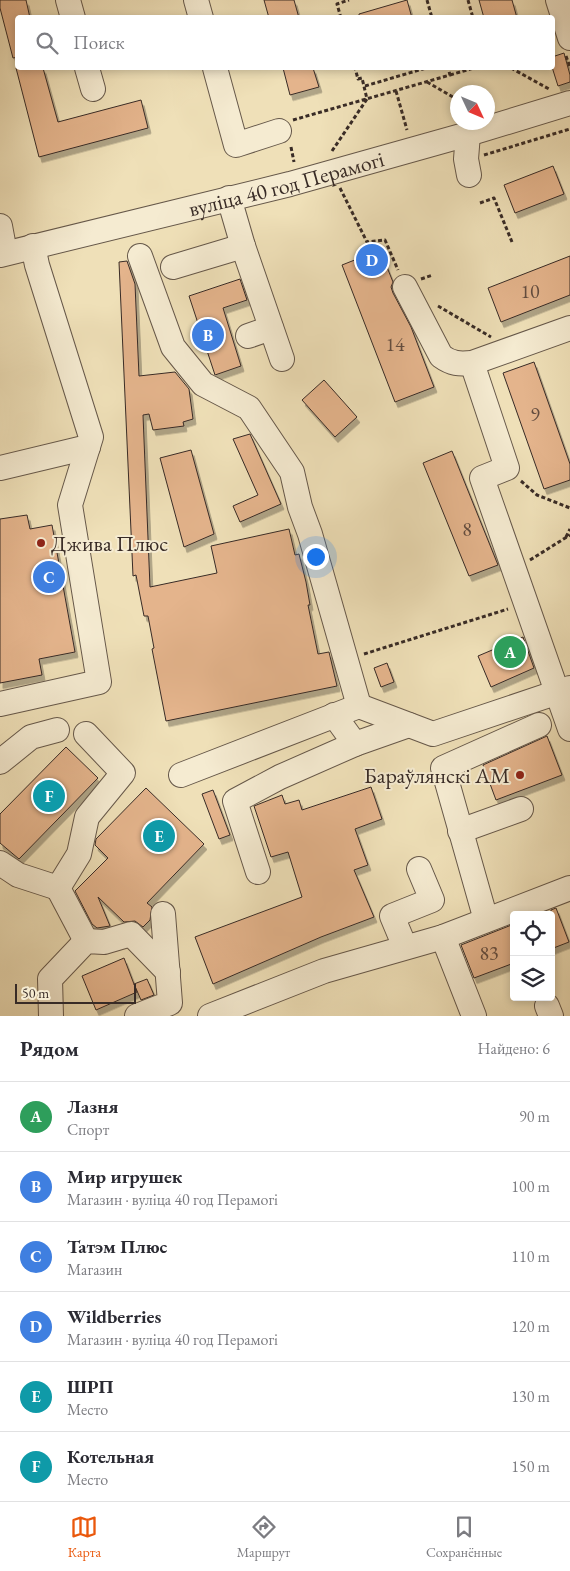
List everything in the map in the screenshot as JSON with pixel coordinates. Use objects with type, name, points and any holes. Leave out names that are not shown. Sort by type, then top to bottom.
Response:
[{"type":"street","points":[[68,0],[72,15]]},
{"type":"street","points":[[196,0],[200,15]]},
{"type":"street","points":[[558,0],[570,38]]},
{"type":"street","points":[[216,70],[236,145],[284,133]]},
{"type":"street","name":"вуліца 40 год Перамогі","points":[[3,254],[290,184],[468,134],[570,102]]},
{"type":"street","points":[[468,134],[466,159],[469,175]]},
{"type":"street","points":[[229,198],[243,246],[282,359]]},
{"type":"street","points":[[0,226],[3,254]]},
{"type":"street","points":[[0,704],[99,682],[70,505],[91,437],[37,265],[33,246]]},
{"type":"street","points":[[173,267],[243,246]]},
{"type":"street","points":[[140,256],[173,347],[203,384],[249,408],[292,472],[300,508],[310,534],[359,706]]},
{"type":"street","points":[[405,287],[442,356],[450,362],[459,364],[472,363],[570,328]]},
{"type":"street","points":[[248,336],[271,328]]},
{"type":"street","points":[[472,363],[507,468],[482,478],[526,603],[564,690],[570,729]]},
{"type":"street","points":[[0,468],[88,447]]},
{"type":"street","points":[[181,775],[359,706],[433,734],[564,690]]},
{"type":"street","points":[[334,715],[355,744]]},
{"type":"street","points":[[258,872],[235,801],[280,776],[355,744],[409,725]]},
{"type":"street","points":[[486,920],[443,768],[539,725]]},
{"type":"street","points":[[0,762],[31,737],[57,730]]},
{"type":"street","points":[[58,888],[79,854],[87,817],[123,773],[86,734]]},
{"type":"street","points":[[460,831],[520,809]]},
{"type":"street","points":[[0,863],[18,875],[58,888],[86,940]]},
{"type":"street","points":[[405,948],[392,916],[432,900],[419,869]]},
{"type":"street","points":[[210,1016],[324,971],[443,937],[570,888]]},
{"type":"street","points":[[137,1016],[170,1003],[163,914]]},
{"type":"street","points":[[86,940],[104,942],[131,934],[168,972]]},
{"type":"street","points":[[443,937],[474,1016]]},
{"type":"street","points":[[52,1016],[50,979],[86,940]]},
{"type":"path","points":[[337,2],[342,0]]},
{"type":"path","points":[[337,2],[349,0]]},
{"type":"path","points":[[427,0],[431,15]]},
{"type":"path","points":[[468,0],[472,15]]},
{"type":"path","points":[[337,2],[340,15]]},
{"type":"path","points":[[332,151],[367,99],[362,78],[358,79],[356,70]]},
{"type":"path","points":[[365,86],[419,70]]},
{"type":"path","points":[[449,70],[450,75]]},
{"type":"path","points":[[294,162],[284,133],[367,99],[467,70]]},
{"type":"path","points":[[514,70],[549,89]]},
{"type":"path","points":[[427,82],[450,95]]},
{"type":"path","points":[[396,91],[407,130]]},
{"type":"path","points":[[480,203],[494,198],[512,242]]},
{"type":"path","points":[[507,468],[536,495],[570,508]]},
{"type":"path","points":[[566,538],[570,529]]},
{"type":"path","points":[[514,570],[570,535]]},
{"type":"path","points":[[346,660],[526,603]]},
{"type":"building","points":[[0,0],[26,0],[29,15],[15,15],[15,58],[13,58],[0,8]]},
{"type":"building","points":[[264,0],[294,0],[298,15],[268,15]]},
{"type":"building","points":[[407,0],[411,15],[359,15]]},
{"type":"building","points":[[479,0],[512,0],[516,15],[483,15]]},
{"type":"building","points":[[564,53],[570,75],[570,82],[558,86],[553,70],[555,70],[555,56]]},
{"type":"building","points":[[17,70],[44,70],[58,122],[141,100],[148,128],[39,157]]},
{"type":"building","points":[[284,70],[314,70],[319,87],[290,95]]},
{"type":"building","points":[[553,166],[564,194],[515,213],[504,185]]},
{"type":"building","points":[[380,250],[393,282],[391,287],[393,293],[411,327],[434,387],[395,402],[342,265]]},
{"type":"building","points":[[570,256],[570,295],[501,322],[488,288]]},
{"type":"building","points":[[127,261],[135,284],[139,376],[175,372],[189,389],[193,419],[183,422],[184,426],[153,430],[149,414],[143,415],[150,587],[217,573],[211,546],[289,529],[295,555],[299,554],[306,582],[310,605],[308,605],[318,654],[329,652],[337,686],[166,721],[152,649],[154,648],[148,616],[144,616],[136,575],[133,576],[119,262]]},
{"type":"building","points":[[240,279],[247,300],[223,308],[241,366],[215,375],[189,296]]},
{"type":"building","points":[[534,362],[570,464],[570,480],[544,489],[503,373]]},
{"type":"building","points":[[324,380],[357,417],[335,437],[302,400]]},
{"type":"building","points":[[250,434],[281,504],[240,522],[233,506],[258,495],[233,439]]},
{"type":"building","points":[[191,450],[214,534],[184,547],[160,458]]},
{"type":"building","points":[[452,451],[498,565],[469,576],[423,463]]},
{"type":"building","points":[[27,515],[30,529],[52,525],[75,652],[39,659],[42,675],[0,683],[0,519]]},
{"type":"building","points":[[523,637],[534,668],[491,687],[478,656]]},
{"type":"building","points":[[387,663],[394,682],[381,687],[374,668]]},
{"type":"building","points":[[547,736],[562,775],[496,800],[483,765]]},
{"type":"building","points":[[66,747],[98,778],[19,859],[0,843],[0,814]]},
{"type":"building","points":[[371,787],[382,819],[355,829],[368,865],[354,870],[374,917],[321,937],[213,984],[195,937],[302,897],[288,852],[271,857],[254,806],[282,795],[285,804],[299,800],[302,810]]},
{"type":"building","points":[[146,788],[204,844],[147,903],[152,907],[150,920],[143,927],[135,921],[124,922],[98,897],[110,926],[97,928],[92,924],[75,891],[108,858],[95,845],[96,839]]},
{"type":"building","points":[[213,790],[230,835],[219,839],[202,794]]},
{"type":"building","points":[[556,908],[569,942],[555,947],[555,911],[551,910]]},
{"type":"building","points":[[510,926],[510,964],[474,978],[461,945]]},
{"type":"building","points":[[124,958],[137,992],[96,1010],[82,976]]},
{"type":"building","points":[[147,979],[154,995],[141,1000],[134,984]]},
{"type":"place","name":"Wildberries","points":[[372,260]]},
{"type":"place","name":"Мир игрушек","points":[[208,335]]},
{"type":"place","name":"Джива Плюс","points":[[41,543]]},
{"type":"place","name":"Татэм Плюс","points":[[49,577]]},
{"type":"place","name":"Лазня","points":[[510,652]]},
{"type":"place","name":"Бараўлянскі АМ","points":[[520,775]]},
{"type":"place","name":"Котельная","points":[[49,796]]},
{"type":"place","name":"ШРП","points":[[159,836]]}]
